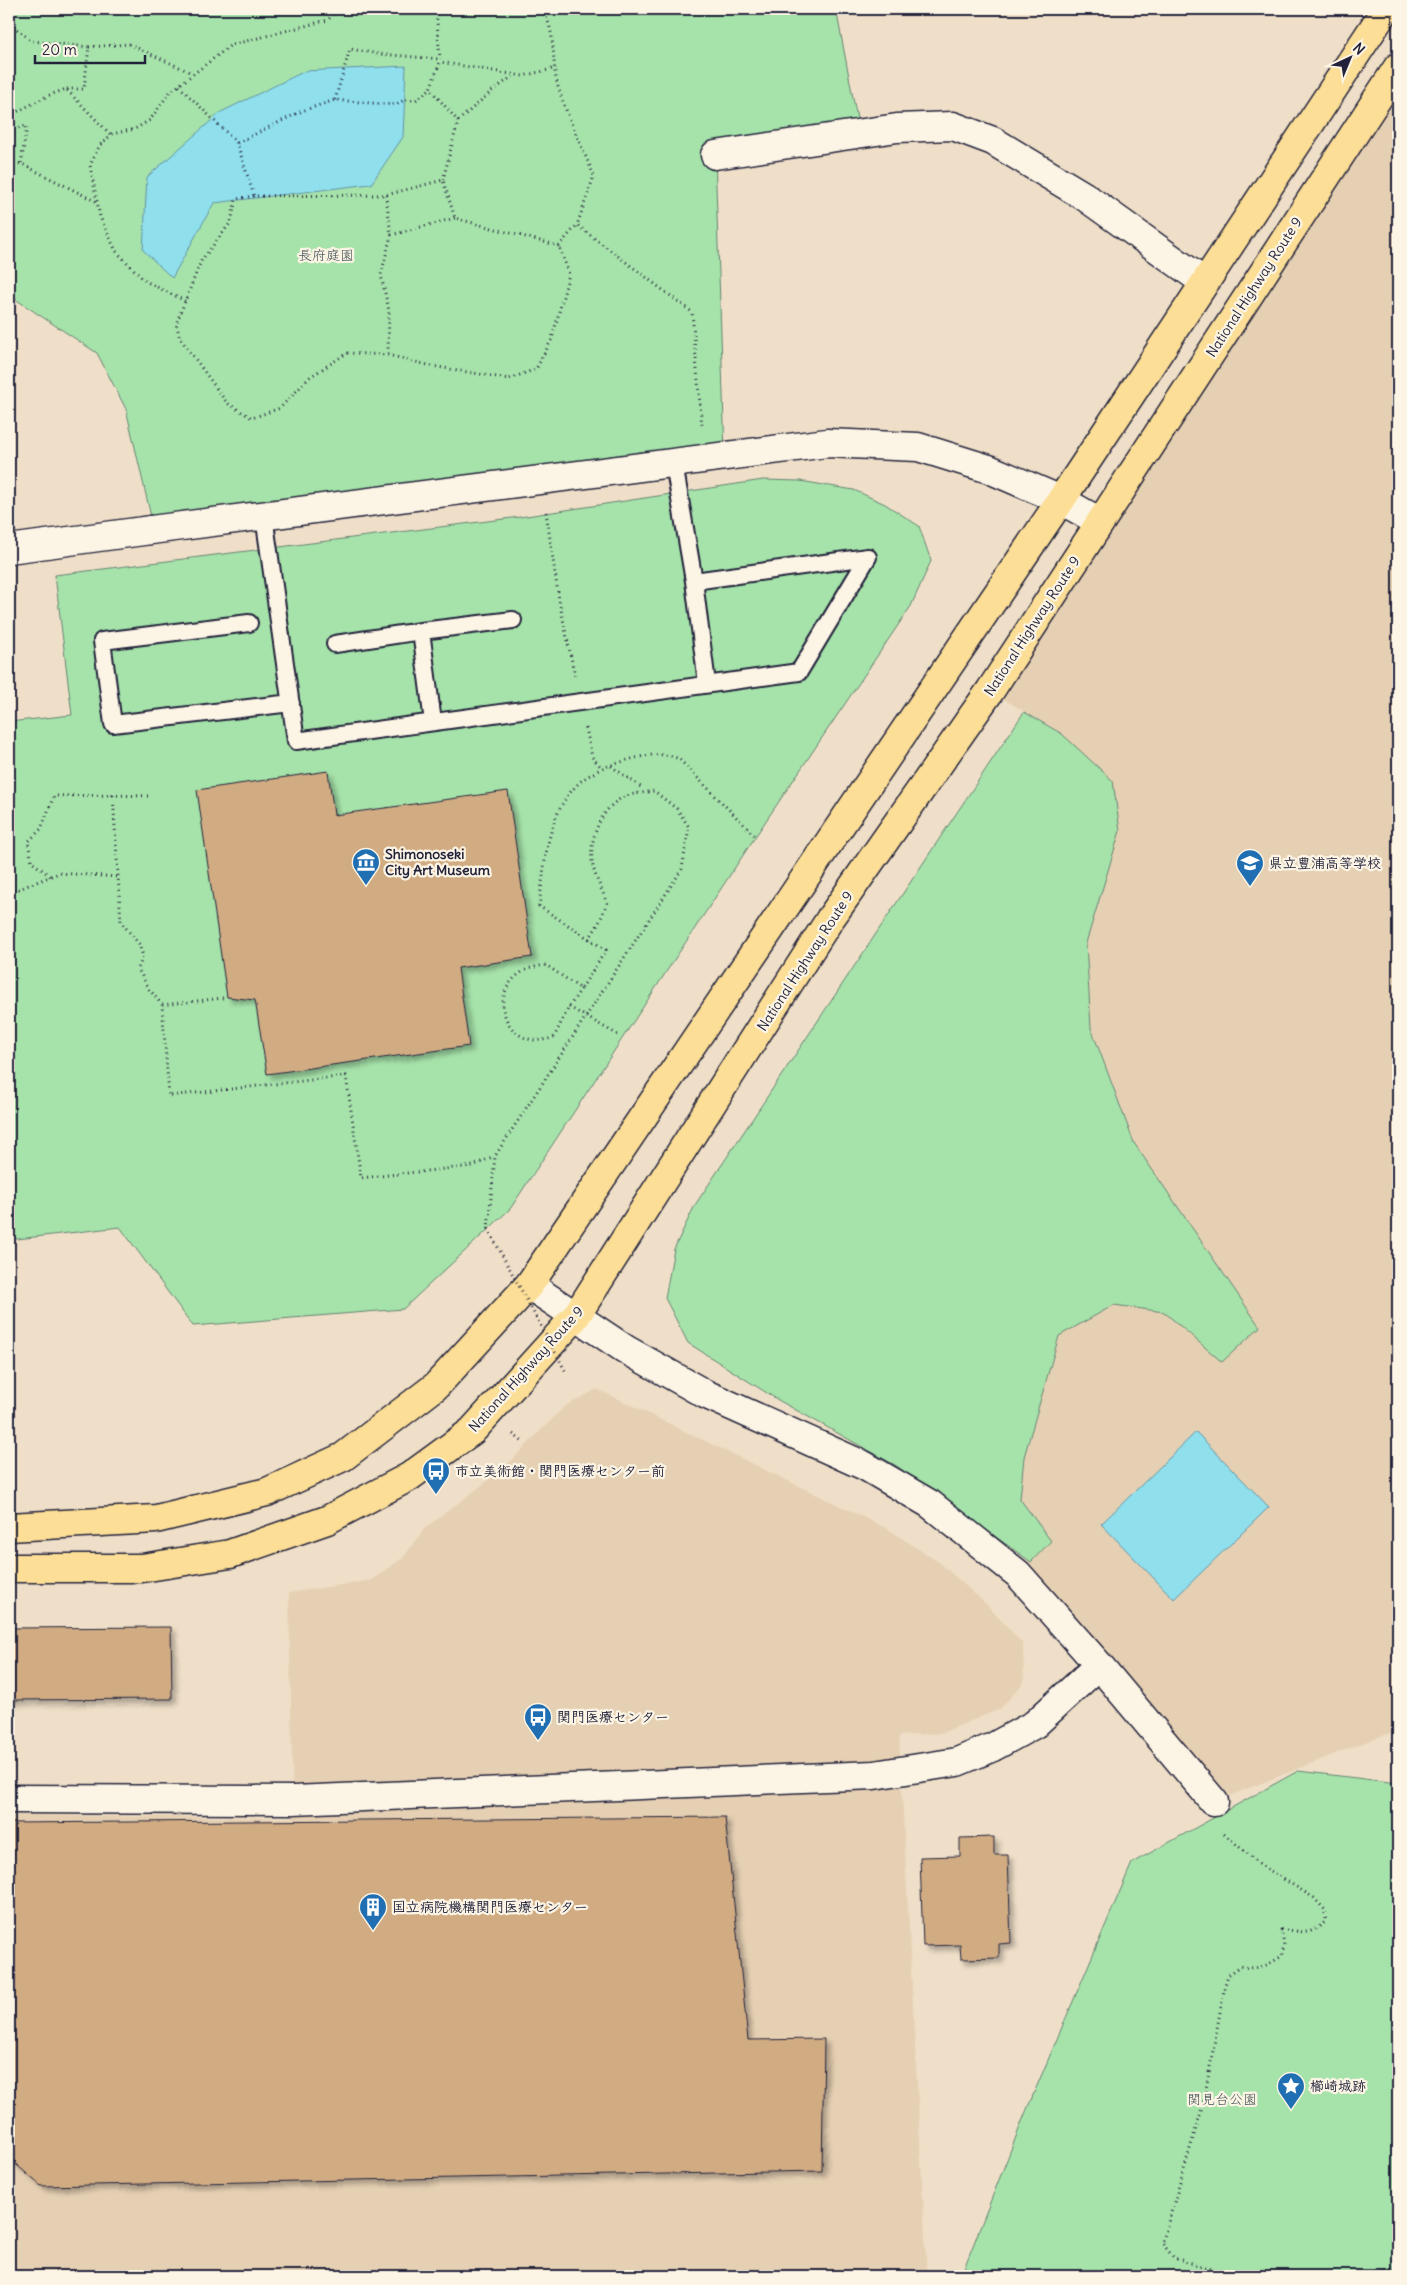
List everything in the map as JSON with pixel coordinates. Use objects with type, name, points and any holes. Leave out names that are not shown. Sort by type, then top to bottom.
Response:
[{"type":"highway","points":[[9,1528],[156,1519],[267,1492],[335,1461],[436,1386],[529,1284],[1061,500],[1386,9]]},
{"type":"highway","name":"National Highway Route 9","points":[[9,1568],[142,1568],[230,1554],[327,1520],[409,1477],[472,1431],[576,1316],[830,919],[990,691],[1398,67]]},
{"type":"street","points":[[715,155],[897,128],[954,126],[993,141],[1084,196],[1204,282]]},
{"type":"street","points":[[9,549],[827,443],[918,447],[989,469],[1061,500],[1100,522]]},
{"type":"street","points":[[529,1284],[625,1349],[705,1394],[865,1466],[930,1504],[1018,1574],[1099,1665],[1214,1802]]},
{"type":"street","points":[[9,1799],[293,1800],[874,1775],[957,1762],[993,1747],[1035,1724],[1099,1665]]},
{"type":"lane","points":[[674,464],[694,581],[707,684]]},
{"type":"lane","points":[[264,516],[296,741],[799,672],[868,557],[694,581]]},
{"type":"lane","points":[[334,644],[513,620]]},
{"type":"lane","points":[[249,623],[102,641],[113,724],[291,703]]},
{"type":"lane","points":[[421,631],[433,722]]},
{"type":"path","points":[[185,301],[145,281],[116,251],[100,217],[90,165],[100,144],[112,134],[135,129],[150,120],[170,92],[192,73],[231,45],[328,20],[337,9]]},
{"type":"path","points":[[237,143],[302,111],[335,100],[396,104],[404,100],[416,100],[430,89],[440,60],[436,9]]},
{"type":"path","points":[[541,9],[546,15]]},
{"type":"path","points":[[547,9],[546,15],[557,82],[594,176],[577,225],[559,246]]},
{"type":"path","points":[[9,23],[32,41],[90,47],[130,44],[192,73]]},
{"type":"path","points":[[9,116],[47,96],[66,89],[84,89],[90,47]]},
{"type":"path","points":[[335,100],[350,49],[440,60],[523,76],[556,68]]},
{"type":"path","points":[[455,218],[443,180],[458,121],[492,91],[516,74]]},
{"type":"path","points":[[179,86],[237,143],[254,196]]},
{"type":"path","points":[[66,89],[110,134]]},
{"type":"path","points":[[430,89],[458,121]]},
{"type":"path","points":[[9,130],[27,126],[21,164]]},
{"type":"path","points":[[9,162],[21,164],[97,202]]},
{"type":"path","points":[[443,180],[386,195],[254,196],[236,199],[231,222],[201,261],[176,324],[180,338],[228,402],[252,418],[280,408],[310,377],[347,353],[388,355],[432,366],[509,379],[536,369],[552,339],[569,274],[559,246]]},
{"type":"path","points":[[386,195],[391,235],[381,275],[389,311],[388,355]]},
{"type":"path","points":[[391,235],[455,218],[559,246]]},
{"type":"path","points":[[577,225],[692,312],[706,460]]},
{"type":"path","points":[[610,766],[642,788]]},
{"type":"path","points":[[581,989],[546,965],[524,971],[506,988],[501,1006],[509,1025],[523,1038],[544,1041],[554,1036],[569,1007],[581,989],[606,950],[539,906],[554,819],[580,782],[602,768]]},
{"type":"path","points":[[566,1372],[488,1230],[495,1156],[682,869],[688,843],[689,828],[678,809],[654,791],[624,797],[610,808],[597,826],[592,847],[594,870],[607,902],[599,923],[589,939]]},
{"type":"path","points":[[113,795],[121,922],[139,944],[143,956],[138,969],[149,989],[162,1005],[170,1096],[346,1076],[361,1178],[473,1166],[495,1156]]},
{"type":"path","points":[[50,876],[32,862],[28,842],[40,829],[54,796],[148,796]]},
{"type":"path","points":[[9,893],[59,873],[118,877]]},
{"type":"path","points":[[162,1005],[223,998]]},
{"type":"path","points":[[569,1007],[620,1036]]},
{"type":"path","points":[[1214,1802],[1216,1827],[1261,1865],[1314,1898],[1325,1910],[1325,1922],[1316,1929],[1304,1934],[1291,1930],[1281,1930],[1284,1944],[1282,1956],[1268,1966],[1252,1969],[1241,1966],[1228,1975],[1203,2105],[1162,2243],[1174,2258],[1236,2276]]},
{"type":"path","points":[[1360,2276],[1379,2271],[1398,2270]]},
{"type":"shaded area","name":"県立豊浦高等学校","points":[[1398,67],[1398,1732],[1383,1735],[1214,1802],[1018,1574],[1051,1541],[1020,1499],[1024,1457],[1059,1336],[1114,1305],[1164,1312],[1222,1362],[1259,1327],[1134,1143],[1091,1028],[1086,943],[1119,831],[1062,734],[990,691]]},
{"type":"shaded area","points":[[597,1389],[888,1529],[940,1563],[987,1605],[1023,1644],[1024,1682],[1000,1709],[942,1733],[899,1736],[927,2276],[9,2276],[9,1815],[293,1818],[289,1593],[372,1580],[404,1557],[424,1529],[503,1469],[564,1407]]},
{"type":"green space","name":"長府庭園","points":[[9,9],[836,9],[860,134],[715,155],[725,454],[153,525],[126,409],[97,353],[9,295]]},
{"type":"green space","points":[[763,480],[800,481],[854,490],[885,504],[919,526],[931,561],[911,606],[757,834],[510,1209],[403,1309],[193,1326],[120,1227],[9,1240],[9,722],[72,715],[55,575],[520,517]]},
{"type":"green space","points":[[1024,712],[1062,734],[1113,781],[1120,831],[1086,943],[1091,1028],[1134,1143],[1260,1327],[1222,1362],[1164,1312],[1114,1305],[1059,1336],[1024,1457],[1020,1499],[1051,1541],[1031,1562],[895,1465],[778,1400],[688,1343],[665,1298],[674,1249],[695,1205]]},
{"type":"green space","name":"関見台公園","points":[[1298,1771],[1398,1783],[1398,2276],[961,2276],[1025,2114],[1132,1863]]},
{"type":"water","points":[[406,66],[403,137],[371,184],[214,203],[172,278],[143,250],[147,177],[221,112],[305,71]]},
{"type":"water","points":[[1196,1432],[1269,1507],[1174,1599],[1101,1524]]},
{"type":"building","name":"Shimonoseki City Art Museum","points":[[328,771],[334,815],[508,791],[532,957],[458,968],[469,1046],[267,1074],[255,1000],[227,997],[197,790]]},
{"type":"building","points":[[171,1627],[172,1699],[9,1700],[9,1628]]},
{"type":"building","name":"国立病院機構関門医療センター","points":[[725,1817],[748,2040],[824,2039],[822,2171],[41,2186],[11,2160],[9,2101],[9,1823]]},
{"type":"building","points":[[994,1837],[994,1855],[1008,1855],[1011,1943],[999,1944],[999,1958],[961,1959],[960,1945],[923,1946],[920,1857],[960,1856],[960,1838]]},
{"type":"place","name":"Shimonoseki City Art Museum","points":[[366,886]]},
{"type":"place","name":"県立豊浦高等学校","points":[[1250,887]]},
{"type":"place","name":"市立美術館・関門医療センター前","points":[[436,1495]]},
{"type":"place","name":"関門医療センター","points":[[538,1741]]},
{"type":"place","name":"国立病院機構関門医療センター","points":[[373,1931]]},
{"type":"place","name":"櫛崎城跡","points":[[1291,2110]]}]
